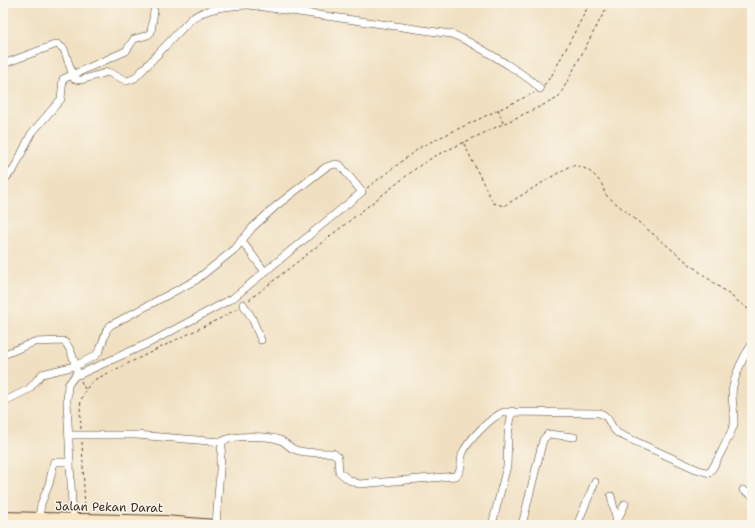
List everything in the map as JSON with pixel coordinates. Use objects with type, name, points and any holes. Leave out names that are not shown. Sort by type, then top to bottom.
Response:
[{"type":"main road","name":"Jalan Pekan Darat","points":[[3,517],[38,522],[73,522],[85,520],[215,525]]},
{"type":"street","points":[[3,64],[57,44],[64,49],[72,74],[77,80],[108,72],[124,81],[132,80],[197,14],[228,7],[249,5],[391,24],[451,34],[466,40],[523,75],[540,89]]},
{"type":"street","points":[[3,181],[14,169],[31,134],[62,99],[62,79],[121,54],[126,51],[134,39],[148,35],[153,28],[154,11]]},
{"type":"street","points":[[3,355],[34,342],[63,341],[67,345],[77,372],[78,376],[214,310],[233,298],[362,192],[341,166],[338,164],[332,165],[291,193],[226,256],[196,280],[111,325],[107,329],[100,350],[95,356],[77,372],[71,379],[67,391],[75,434],[70,462],[73,522]]},
{"type":"street","points":[[241,240],[265,272]]},
{"type":"street","points":[[243,304],[252,318],[261,340]]},
{"type":"street","points":[[75,434],[157,436],[222,442],[226,439],[238,436],[273,438],[284,442],[296,450],[333,454],[338,457],[339,472],[349,480],[359,484],[452,477],[459,474],[462,455],[466,449],[491,419],[504,412],[511,416],[604,415],[616,432],[696,469],[709,473],[716,465],[721,450],[733,427],[732,388],[744,358],[752,344]]},
{"type":"street","points":[[3,402],[29,389],[42,374],[77,372]]},
{"type":"street","points":[[492,525],[508,466],[507,446],[511,416]]},
{"type":"street","points":[[522,525],[543,440],[548,434],[574,437]]},
{"type":"street","points":[[215,525],[222,442]]},
{"type":"street","points":[[38,522],[54,462],[70,462]]},
{"type":"street","points":[[577,525],[596,482]]},
{"type":"street","points":[[743,490],[752,495]]},
{"type":"street","points":[[611,496],[616,523]]},
{"type":"street","points":[[616,523],[625,504]]},
{"type":"path","points":[[362,192],[422,146],[540,89],[552,75],[590,3]]},
{"type":"path","points":[[85,520],[75,434],[81,398],[85,389],[94,380],[223,317],[243,304],[408,174],[435,156],[550,102],[560,95],[610,3]]},
{"type":"path","points":[[498,110],[503,124]]},
{"type":"path","points":[[463,143],[493,203],[500,206],[504,206],[568,167],[577,165],[585,168],[602,184],[606,195],[688,263],[752,312]]},
{"type":"path","points":[[77,372],[85,389]]}]
